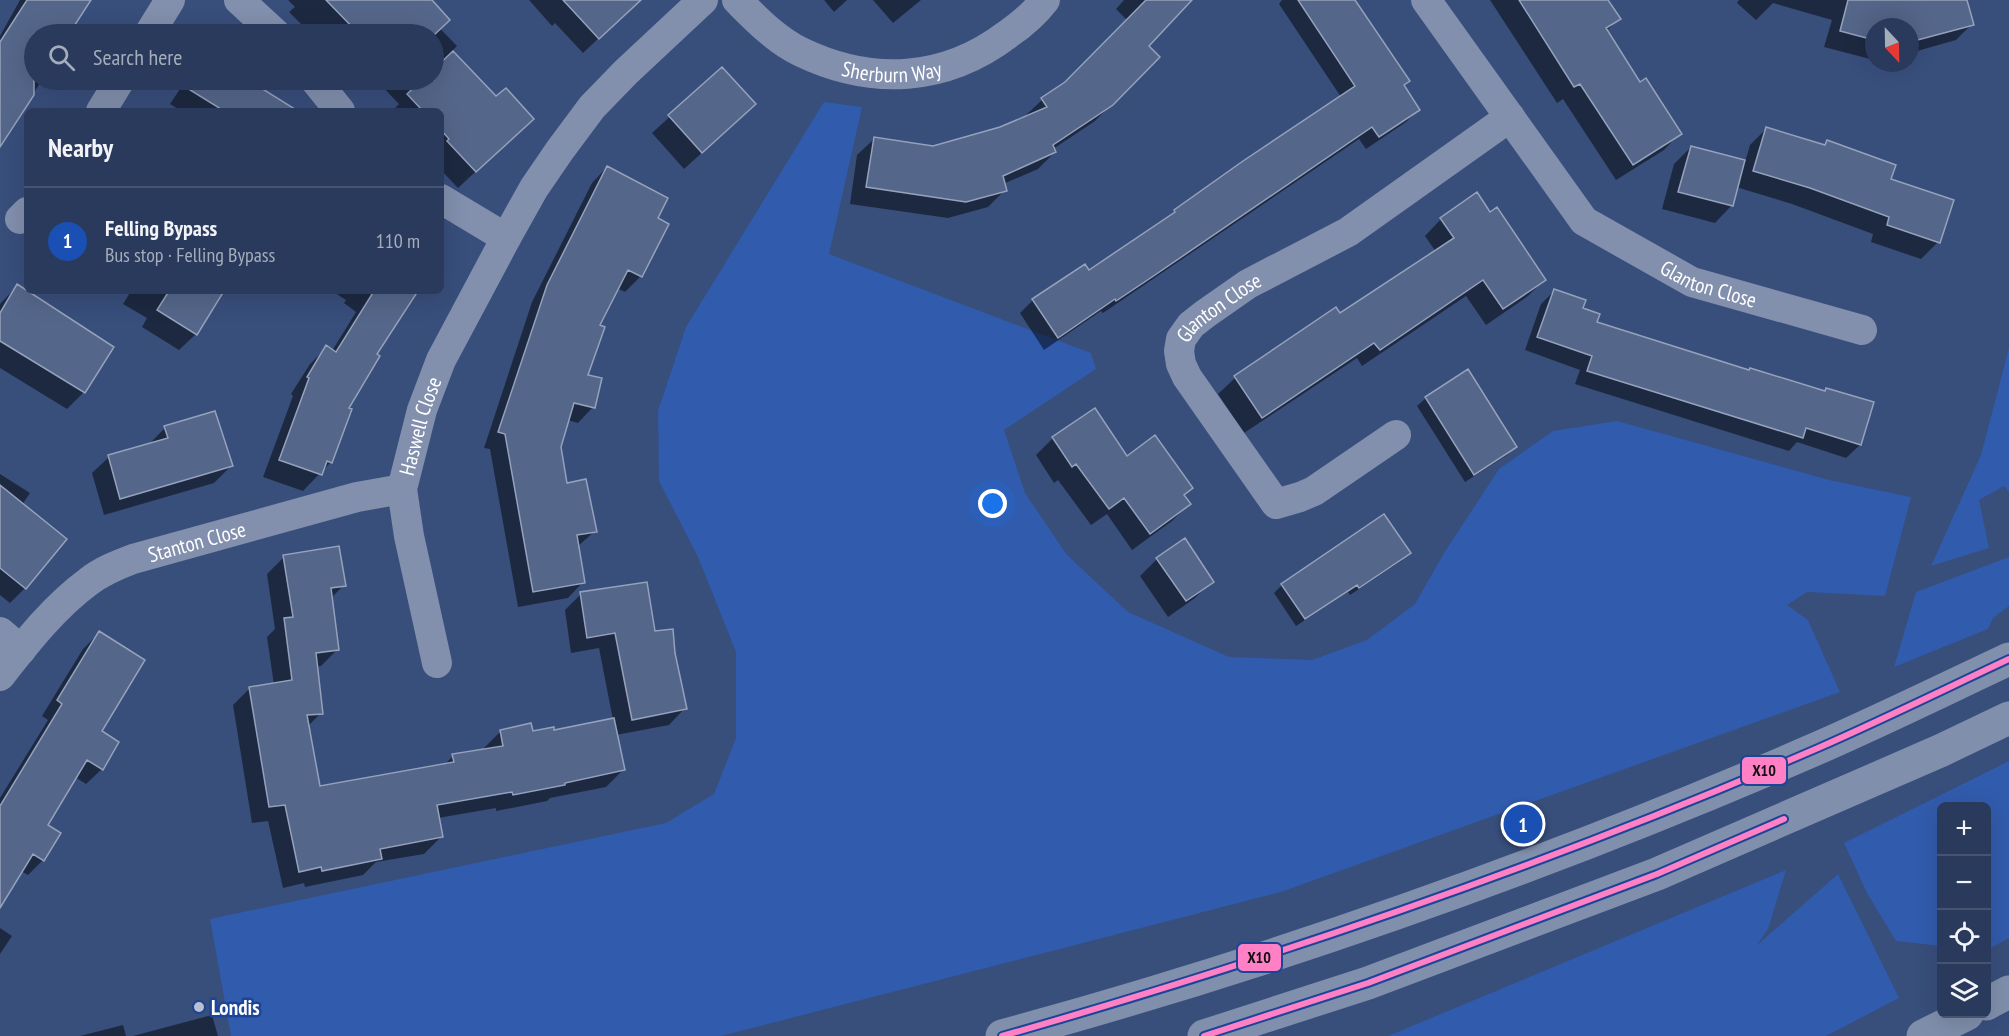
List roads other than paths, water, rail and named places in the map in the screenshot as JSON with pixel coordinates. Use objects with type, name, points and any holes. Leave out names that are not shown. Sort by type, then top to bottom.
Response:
[{"type":"highway","points":[[1002,1036],[1112,1006],[1321,941],[1525,868],[1809,752],[2009,659]]},
{"type":"highway","points":[[1204,1036],[1368,983],[1657,874],[1932,755],[2009,718]]},
{"type":"main road","points":[[1991,1001],[2009,992]]},
{"type":"main road","points":[[1923,1036],[1959,1018]]},
{"type":"street","points":[[155,24],[170,0]]},
{"type":"street","points":[[239,0],[265,24]]},
{"type":"street","name":"Haswell Close","points":[[437,663],[409,536],[402,489],[422,410],[441,360],[534,188],[592,107],[703,0]]},
{"type":"street","name":"Sherburn Way","points":[[737,0],[776,36],[799,51],[829,63],[885,74],[916,74],[947,68],[975,56],[1018,27],[1045,0]]},
{"type":"street","name":"Glanton Close","points":[[1426,0],[1584,221],[1692,282],[1862,330]]},
{"type":"street","points":[[102,108],[114,90]]},
{"type":"street","points":[[323,90],[338,108]]},
{"type":"street","name":"Glanton Close","points":[[1396,435],[1314,491],[1276,504],[1187,377],[1180,357],[1181,339],[1198,320],[1248,284],[1348,232],[1510,117]]},
{"type":"street","points":[[444,201],[506,238]]},
{"type":"street","name":"Stanton Close","points":[[0,676],[11,641],[61,607],[88,582],[110,568],[133,559],[357,496],[402,489]]},
{"type":"place","name":"Felling Bypass","points":[[1523,824]]},
{"type":"place","name":"Londis","points":[[199,1007]]}]
